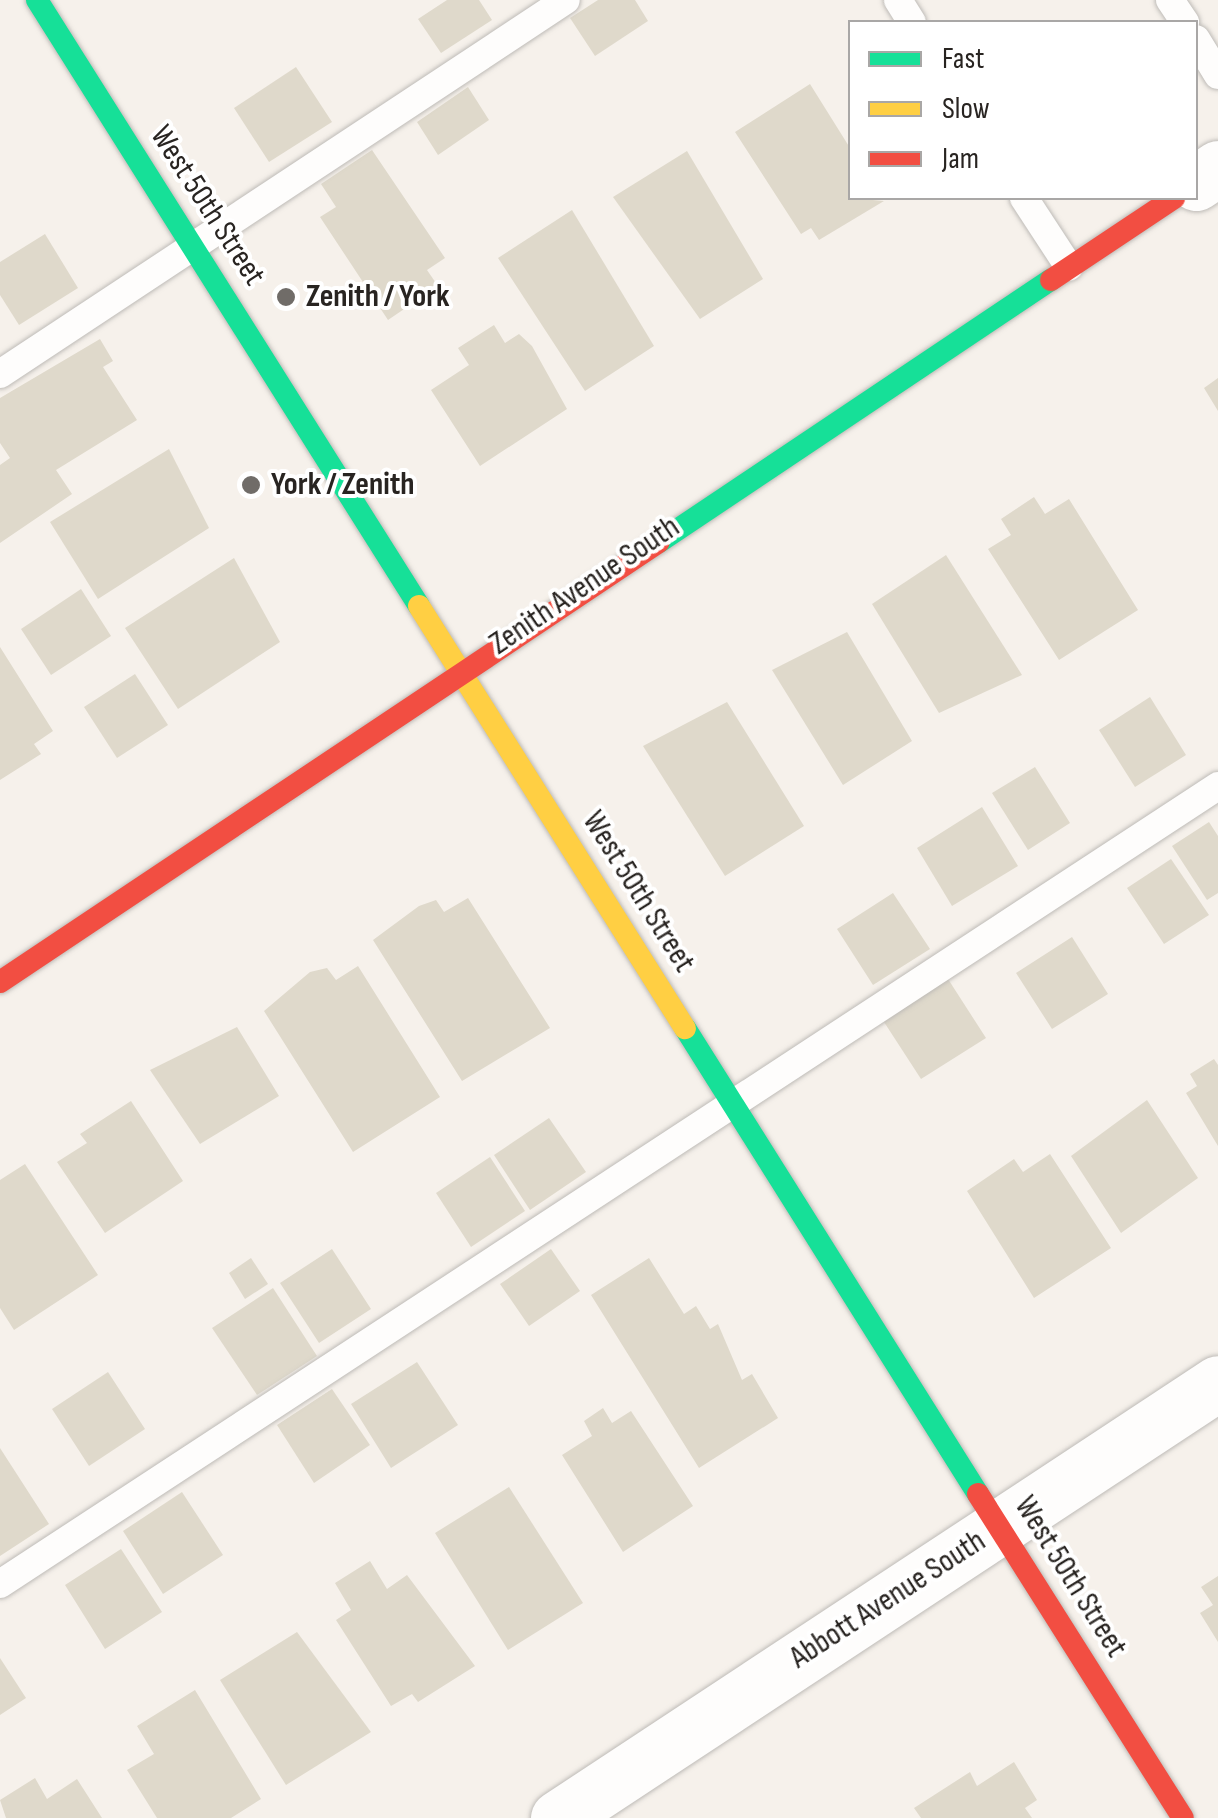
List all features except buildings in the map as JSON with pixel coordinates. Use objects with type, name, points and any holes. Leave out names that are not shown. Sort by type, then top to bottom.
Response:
[{"type":"main road","name":"West 50th Street","points":[[37,0],[1183,1818]]},
{"type":"main road","name":"Zenith Avenue South","points":[[0,982],[462,669],[1171,200]]},
{"type":"street","name":"Abbott Avenue South","points":[[558,1818],[1218,1383]]},
{"type":"lane","points":[[0,374],[566,0]]},
{"type":"lane","points":[[1198,42],[1218,74]]},
{"type":"lane","points":[[1025,200],[1069,268]]},
{"type":"lane","points":[[0,1584],[1218,786]]},
{"type":"traffic: fast","points":[[37,0],[419,606]]},
{"type":"traffic: fast","points":[[659,542],[1051,280]]},
{"type":"traffic: fast","points":[[685,1028],[978,1494]]},
{"type":"traffic: slow","points":[[419,606],[685,1028]]},
{"type":"traffic: jam","points":[[1051,280],[1171,200]]},
{"type":"traffic: jam","points":[[0,982],[659,542]]},
{"type":"traffic: jam","points":[[978,1494],[1183,1818]]},
{"type":"place","name":"Zenith / York","points":[[286,297]]},
{"type":"place","name":"York / Zenith","points":[[251,485]]}]
